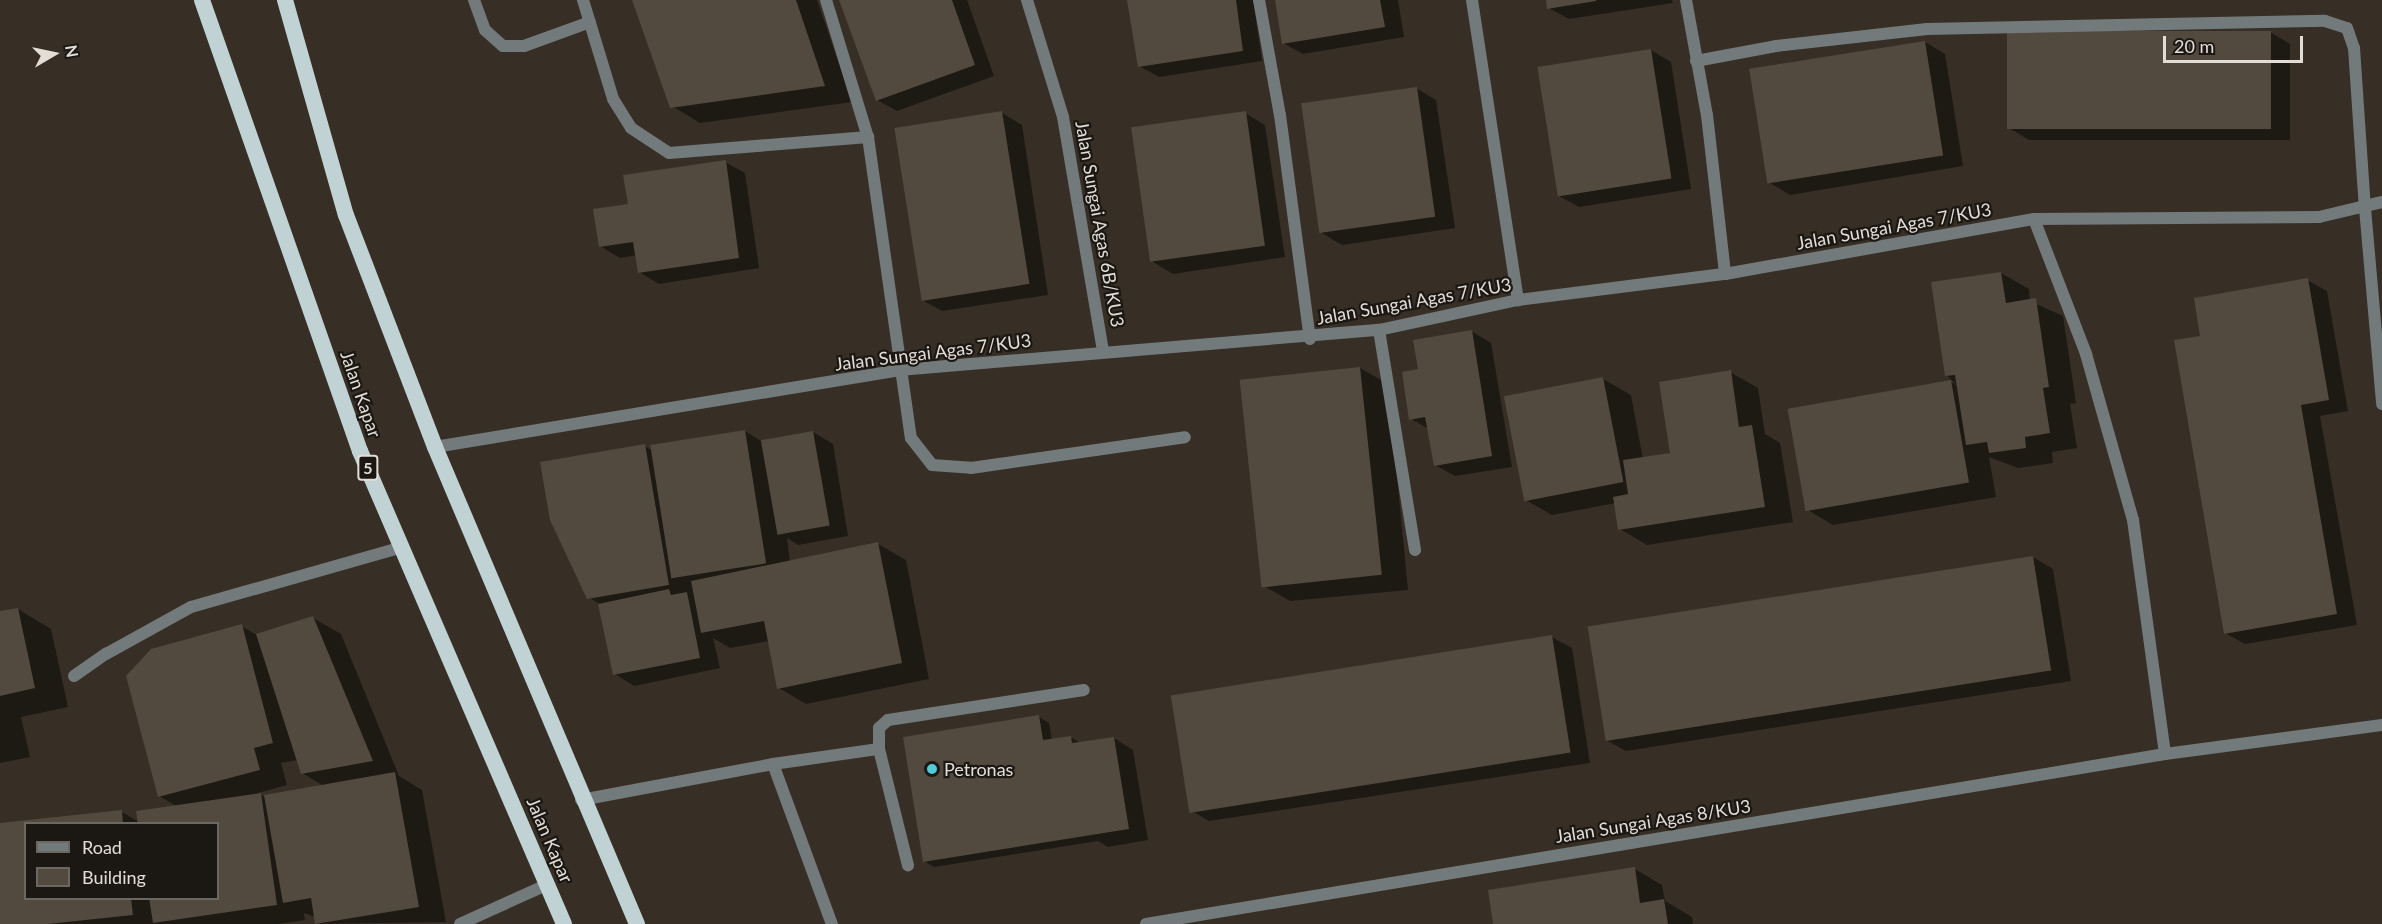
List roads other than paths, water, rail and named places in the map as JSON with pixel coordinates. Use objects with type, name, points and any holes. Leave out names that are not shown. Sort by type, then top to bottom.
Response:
[{"type":"highway","name":"Jalan Kapar","points":[[202,0],[360,450],[564,924]]},
{"type":"highway","points":[[285,0],[346,216],[435,447],[581,800],[637,924]]},
{"type":"street","points":[[474,0],[485,30],[503,46],[524,46],[590,22]]},
{"type":"street","points":[[584,0],[613,99],[631,128],[669,153],[868,137]]},
{"type":"street","points":[[826,0],[868,137],[899,370],[911,438],[932,465],[971,468],[1185,437]]},
{"type":"street","name":"Jalan Sungai Agas 6B/KU3","points":[[1027,0],[1063,117],[1103,352]]},
{"type":"street","points":[[1259,0],[1280,115],[1310,339]]},
{"type":"street","points":[[1472,0],[1518,300]]},
{"type":"street","points":[[1686,0],[1707,115],[1725,274]]},
{"type":"street","points":[[1696,61],[1776,46],[1927,29],[2325,21],[2347,28],[2354,48],[2382,404]]},
{"type":"street","name":"Jalan Sungai Agas 7/KU3","points":[[435,447],[899,370],[1103,352],[1310,339],[1379,330],[1518,300],[1725,274],[2034,219],[2319,217],[2365,208],[2382,202]]},
{"type":"street","points":[[2034,219],[2086,354],[2133,520],[2165,754]]},
{"type":"street","points":[[1379,330],[1415,550]]},
{"type":"street","points":[[74,676],[106,654],[191,607],[403,548]]},
{"type":"street","points":[[908,865],[879,750],[879,728],[888,720],[1084,690]]},
{"type":"street","name":"Jalan Sungai Agas 8/KU3","points":[[1146,924],[2165,754],[2382,725]]},
{"type":"street","points":[[581,800],[773,764],[879,750]]},
{"type":"street","points":[[773,764],[832,924]]},
{"type":"street","points":[[460,924],[548,884]]},
{"type":"place","name":"Petronas","points":[[932,769]]}]
